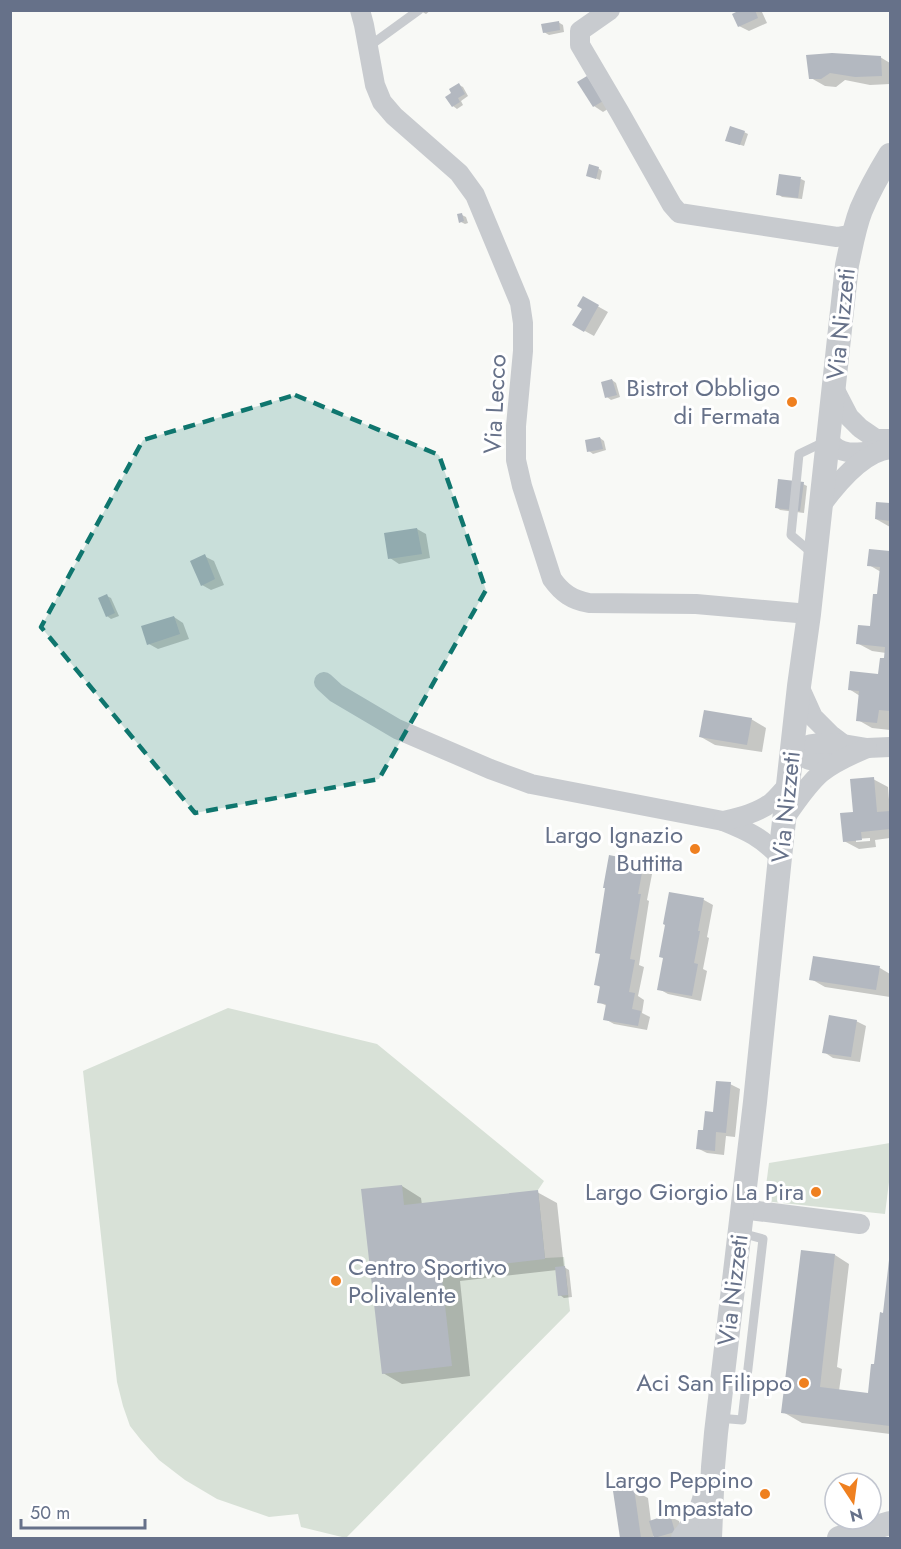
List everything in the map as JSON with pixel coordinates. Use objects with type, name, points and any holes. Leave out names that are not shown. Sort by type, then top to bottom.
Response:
[{"type":"street","name":"Via Lecco","points":[[360,10],[375,85],[382,102],[394,116],[459,173],[475,195],[520,303],[523,351],[516,426],[516,460],[552,579],[567,595],[589,603],[696,604],[809,614]]},
{"type":"street","points":[[610,10],[580,31],[580,45],[672,205],[679,213],[837,237],[854,234]]},
{"type":"street","name":"Via Nizzeti","points":[[713,1467],[847,265],[854,234],[865,203],[877,177],[891,156]]},
{"type":"street","points":[[834,388],[849,417],[860,428],[886,444]]},
{"type":"street","points":[[828,440],[841,438],[886,444]]},
{"type":"street","points":[[820,507],[836,484],[886,444]]},
{"type":"street","points":[[324,682],[336,693],[397,729],[490,769],[531,784],[723,821],[753,833],[780,857]]},
{"type":"street","points":[[799,686],[813,717],[844,751]]},
{"type":"street","points":[[792,751],[814,743],[844,751],[891,747]]},
{"type":"street","points":[[784,819],[807,787],[844,751]]},
{"type":"street","points":[[723,821],[745,816],[760,809],[772,802],[789,784]]},
{"type":"street","points":[[741,1221],[860,1224]]},
{"type":"street","points":[[713,1467],[714,1533]]},
{"type":"street","points":[[683,1539],[701,1512],[713,1467]]},
{"type":"street","points":[[839,1539],[891,1524]]},
{"type":"lane","points":[[368,47],[419,10]]},
{"type":"lane","points":[[815,556],[791,535],[799,454],[828,440]]},
{"type":"highlighted area","points":[[295,395],[439,455],[486,590],[379,779],[195,813],[41,627],[143,440]]},
{"type":"shaded area","name":"Centro Sportivo Polivalente","points":[[228,1008],[377,1044],[544,1181],[538,1190],[545,1258],[564,1257],[570,1311],[346,1538],[301,1527],[298,1514],[269,1517],[217,1499],[185,1480],[159,1460],[130,1426],[117,1382],[83,1071]]},
{"type":"shaded area","points":[[890,1143],[890,1174],[885,1214],[764,1201],[769,1163]]},
{"type":"building","points":[[740,10],[755,10],[758,18],[738,27],[732,14]]},
{"type":"building","points":[[559,21],[560,30],[543,33],[541,24]]},
{"type":"building","points":[[832,53],[881,56],[882,76],[855,77],[830,73],[821,79],[809,79],[806,55]]},
{"type":"building","points":[[587,76],[603,101],[593,107],[577,82]]},
{"type":"building","points":[[459,83],[465,94],[458,98],[460,102],[452,107],[445,97],[451,93],[449,89]]},
{"type":"building","points":[[730,126],[745,131],[740,145],[725,141]]},
{"type":"building","points":[[589,164],[599,167],[596,179],[586,176]]},
{"type":"building","points":[[779,174],[801,177],[798,198],[776,195]]},
{"type":"building","points":[[462,213],[464,221],[459,223],[457,214]]},
{"type":"building","points":[[583,296],[599,305],[584,332],[572,325],[582,309],[577,306]]},
{"type":"building","points":[[612,379],[617,395],[605,398],[601,382]]},
{"type":"building","points":[[600,437],[603,449],[587,452],[585,440]]},
{"type":"building","points":[[778,479],[804,482],[800,511],[775,508]]},
{"type":"building","points":[[876,502],[890,503],[890,521],[875,519]]},
{"type":"building","points":[[417,528],[422,554],[388,559],[384,533]]},
{"type":"building","points":[[869,549],[890,551],[890,711],[879,710],[877,723],[856,721],[859,691],[848,690],[850,671],[878,674],[880,658],[884,658],[885,647],[856,644],[858,625],[870,626],[873,594],[877,594],[880,567],[867,566]]},
{"type":"building","points":[[205,554],[215,579],[201,586],[190,561]]},
{"type":"building","points":[[107,594],[115,613],[106,617],[98,598]]},
{"type":"building","points":[[174,616],[180,634],[147,645],[141,626]]},
{"type":"building","points":[[704,710],[752,718],[747,745],[699,737]]},
{"type":"building","points":[[874,777],[877,812],[890,811],[890,829],[861,832],[862,840],[843,842],[840,813],[853,812],[850,779]]},
{"type":"building","points":[[609,855],[644,862],[630,959],[635,960],[629,992],[635,993],[632,1009],[641,1011],[638,1026],[603,1020],[606,1004],[597,1003],[600,986],[594,985],[600,954],[595,953]]},
{"type":"building","points":[[669,892],[704,898],[694,963],[698,964],[692,996],[657,990],[663,958],[659,957],[665,925],[663,924]]},
{"type":"building","points":[[813,956],[880,966],[876,990],[809,980]]},
{"type":"building","points":[[829,1015],[857,1020],[851,1057],[822,1053]]},
{"type":"building","points":[[716,1081],[731,1082],[726,1133],[716,1132],[715,1151],[696,1149],[698,1130],[703,1130],[705,1111],[713,1112]]},
{"type":"building","points":[[402,1185],[404,1205],[538,1190],[545,1259],[441,1271],[452,1366],[382,1374],[361,1189]]},
{"type":"building","points":[[801,1250],[835,1254],[820,1387],[868,1393],[890,1260],[890,1426],[781,1413]]},
{"type":"building","points":[[565,1266],[568,1295],[558,1296],[555,1267]]},
{"type":"building","points":[[634,1488],[641,1538],[620,1538],[613,1491]]},
{"type":"building","points":[[670,1514],[675,1532],[654,1538],[649,1521]]},
{"type":"place","name":"Bistrot Obbligo di Fermata","points":[[792,402]]},
{"type":"place","name":"Largo Ignazio Buttitta","points":[[695,849]]},
{"type":"place","name":"Largo Giorgio La Pira","points":[[816,1192]]},
{"type":"place","name":"Centro Sportivo Polivalente","points":[[336,1281]]},
{"type":"place","name":"Aci San Filippo","points":[[804,1383]]},
{"type":"place","name":"Largo Peppino Impastato","points":[[765,1494]]}]
